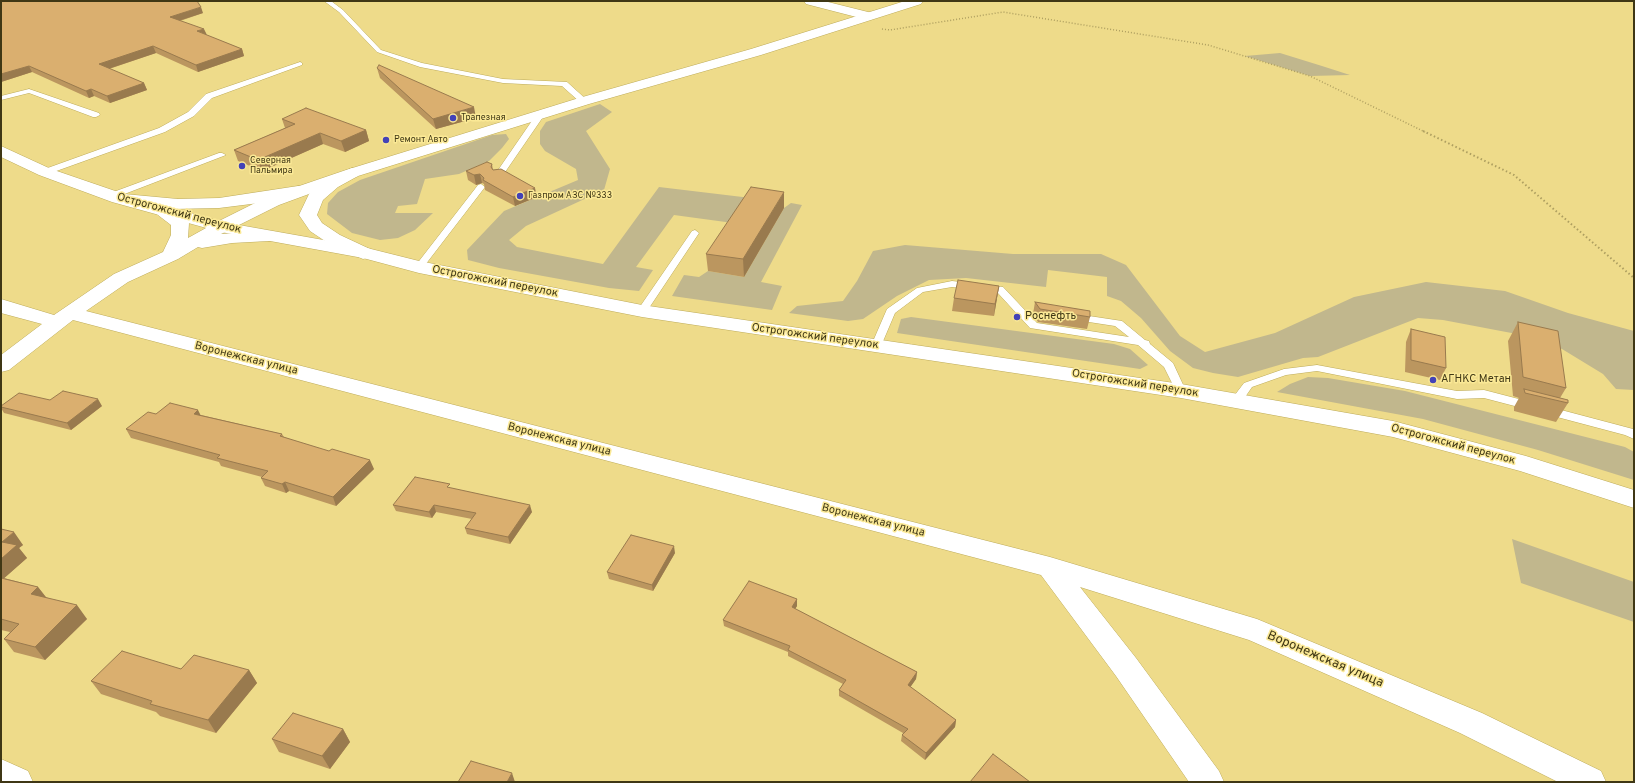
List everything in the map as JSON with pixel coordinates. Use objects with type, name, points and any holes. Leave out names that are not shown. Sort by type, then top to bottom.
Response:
[{"type":"main road","points":[[810,1],[868,16]]},
{"type":"main road","points":[[1,365],[63,318],[121,278],[171,255],[221,227],[273,201],[352,172],[584,101],[756,52],[917,1]]},
{"type":"main road","name":"Острогожский переулок","points":[[1,151],[45,172],[115,197],[221,227],[364,253],[420,267],[642,311],[1181,391],[1393,429],[1526,464],[1634,499]]},
{"type":"main road","points":[[352,172],[332,183],[315,198],[308,215],[316,227],[334,239],[364,253]]},
{"type":"main road","points":[[115,197],[178,204],[219,203],[259,198],[307,189]]},
{"type":"main road","points":[[164,211],[180,223],[180,235],[171,255]]},
{"type":"main road","points":[[171,255],[204,243],[232,238],[269,236]]},
{"type":"main road","name":"Воронежская улица","points":[[1,305],[9,309],[63,318],[1050,567],[1257,631],[1471,723],[1590,782]]},
{"type":"main road","points":[[1050,567],[1126,667],[1208,782]]},
{"type":"main road","points":[[1,774],[17,782]]},
{"type":"lane","points":[[327,1],[341,11],[379,51],[420,65],[503,81],[564,84],[584,101]]},
{"type":"lane","points":[[45,172],[162,130],[191,114],[209,96],[300,64]]},
{"type":"lane","points":[[1,98],[29,91],[96,115]]},
{"type":"lane","points":[[498,176],[541,114]]},
{"type":"lane","points":[[115,197],[222,155]]},
{"type":"lane","points":[[420,267],[481,187]]},
{"type":"lane","points":[[642,311],[694,233]]},
{"type":"lane","points":[[876,346],[891,311],[920,290],[952,284],[1000,289],[1017,308],[1026,315],[1034,326],[1144,343]]},
{"type":"lane","points":[[1017,308],[1033,310]]},
{"type":"lane","points":[[1064,315],[1118,323],[1169,364],[1181,391]]},
{"type":"lane","points":[[1237,400],[1248,385],[1284,372],[1317,368],[1457,395],[1484,394],[1628,432],[1634,435]]},
{"type":"path","points":[[851,22],[869,27],[890,30],[1003,12],[1208,45],[1310,76],[1514,175],[1634,278]]},
{"type":"shaded area","points":[[1280,53],[1350,75],[1310,76],[1245,56]]},
{"type":"shaded area","points":[[600,104],[612,112],[586,131],[610,169],[604,190],[526,226],[509,240],[517,247],[603,264],[659,187],[751,198],[733,223],[674,215],[636,267],[653,270],[639,291],[609,288],[499,268],[468,260],[467,250],[504,211],[578,180],[576,169],[545,151],[540,144],[540,131],[546,122]]},
{"type":"shaded area","points":[[506,134],[509,139],[489,161],[459,174],[425,179],[417,204],[398,206],[395,213],[433,213],[415,230],[398,238],[380,240],[352,233],[327,214],[328,203],[338,192],[360,180],[492,135]]},
{"type":"shaded area","points":[[791,203],[802,205],[761,282],[782,286],[772,310],[672,296],[684,275],[699,277],[708,271],[744,277],[784,208]]},
{"type":"shaded area","points":[[905,245],[1013,254],[1101,254],[1126,265],[1180,336],[1205,352],[1275,333],[1354,297],[1426,282],[1505,291],[1568,313],[1634,331],[1634,390],[1616,389],[1603,374],[1562,349],[1522,335],[1443,320],[1418,318],[1318,357],[1303,358],[1238,377],[1213,373],[1193,368],[1170,351],[1141,318],[1121,301],[1107,296],[1107,277],[1048,270],[1046,287],[966,278],[929,280],[897,296],[863,319],[848,321],[789,313],[797,306],[843,301],[857,281],[873,251]]},
{"type":"shaded area","points":[[911,317],[1114,344],[1130,349],[1148,365],[1140,369],[897,333],[901,319]]},
{"type":"shaded area","points":[[1308,377],[1328,378],[1405,391],[1625,447],[1634,452],[1634,480],[1538,450],[1423,419],[1277,392],[1290,384]]},
{"type":"shaded area","points":[[1512,539],[1634,582],[1634,622],[1521,583]]},
{"type":"building","points":[[1,1],[197,1],[201,7],[170,17],[204,29],[197,31],[242,49],[196,65],[153,46],[99,64],[144,83],[107,96],[91,89],[86,91],[29,66],[1,74]]},
{"type":"building","points":[[379,65],[474,107],[433,119],[377,68]]},
{"type":"building","points":[[306,108],[366,130],[341,141],[320,133],[258,160],[234,150],[295,124],[282,119]]},
{"type":"building","points":[[487,162],[492,164],[491,167],[493,170],[501,169],[535,188],[513,197],[483,180],[484,178],[480,174],[474,175],[466,171]]},
{"type":"building","points":[[751,187],[784,192],[743,259],[706,254]]},
{"type":"building","points":[[958,280],[999,286],[995,304],[954,298]]},
{"type":"building","points":[[1035,302],[1090,311],[1090,317],[1040,309]]},
{"type":"building","points":[[1518,322],[1558,331],[1566,388],[1523,377]]},
{"type":"building","points":[[1411,329],[1445,337],[1446,368],[1411,360]]},
{"type":"building","points":[[1524,389],[1568,400],[1568,403],[1525,393]]},
{"type":"building","points":[[63,391],[98,399],[67,423],[1,407],[19,393],[50,400]]},
{"type":"building","points":[[170,403],[198,410],[194,414],[282,434],[280,436],[329,451],[332,449],[370,460],[333,497],[285,482],[282,484],[261,478],[268,471],[217,458],[220,455],[126,429],[148,412],[156,414]]},
{"type":"building","points":[[415,477],[450,484],[447,487],[530,505],[508,537],[465,528],[476,513],[434,505],[429,512],[393,505]]},
{"type":"building","points":[[1,529],[14,532],[2,542],[17,545],[1,559]]},
{"type":"building","points":[[631,535],[674,546],[652,585],[607,572]]},
{"type":"building","points":[[1,578],[38,587],[31,594],[77,605],[35,647],[4,639],[19,624],[1,619]]},
{"type":"building","points":[[749,581],[797,599],[792,607],[917,672],[908,685],[956,720],[926,753],[902,735],[908,729],[839,690],[846,680],[788,650],[790,646],[723,620]]},
{"type":"building","points":[[122,651],[181,669],[194,655],[249,670],[208,720],[150,704],[152,701],[91,681]]},
{"type":"building","points":[[293,713],[343,729],[322,756],[272,739]]},
{"type":"building","points":[[993,754],[1030,782],[970,782]]},
{"type":"building","points":[[471,761],[512,773],[507,782],[458,782]]},
{"type":"place","name":"Трапезная","points":[[453,118]]},
{"type":"place","name":"Ремонт Авто","points":[[386,140]]},
{"type":"place","name":"Северная Пальмира","points":[[242,166]]},
{"type":"place","name":"Газпром АЗС №333","points":[[520,196]]},
{"type":"place","name":"Роснефть","points":[[1017,317]]},
{"type":"place","name":"АГНКС Метан","points":[[1433,380]]}]
